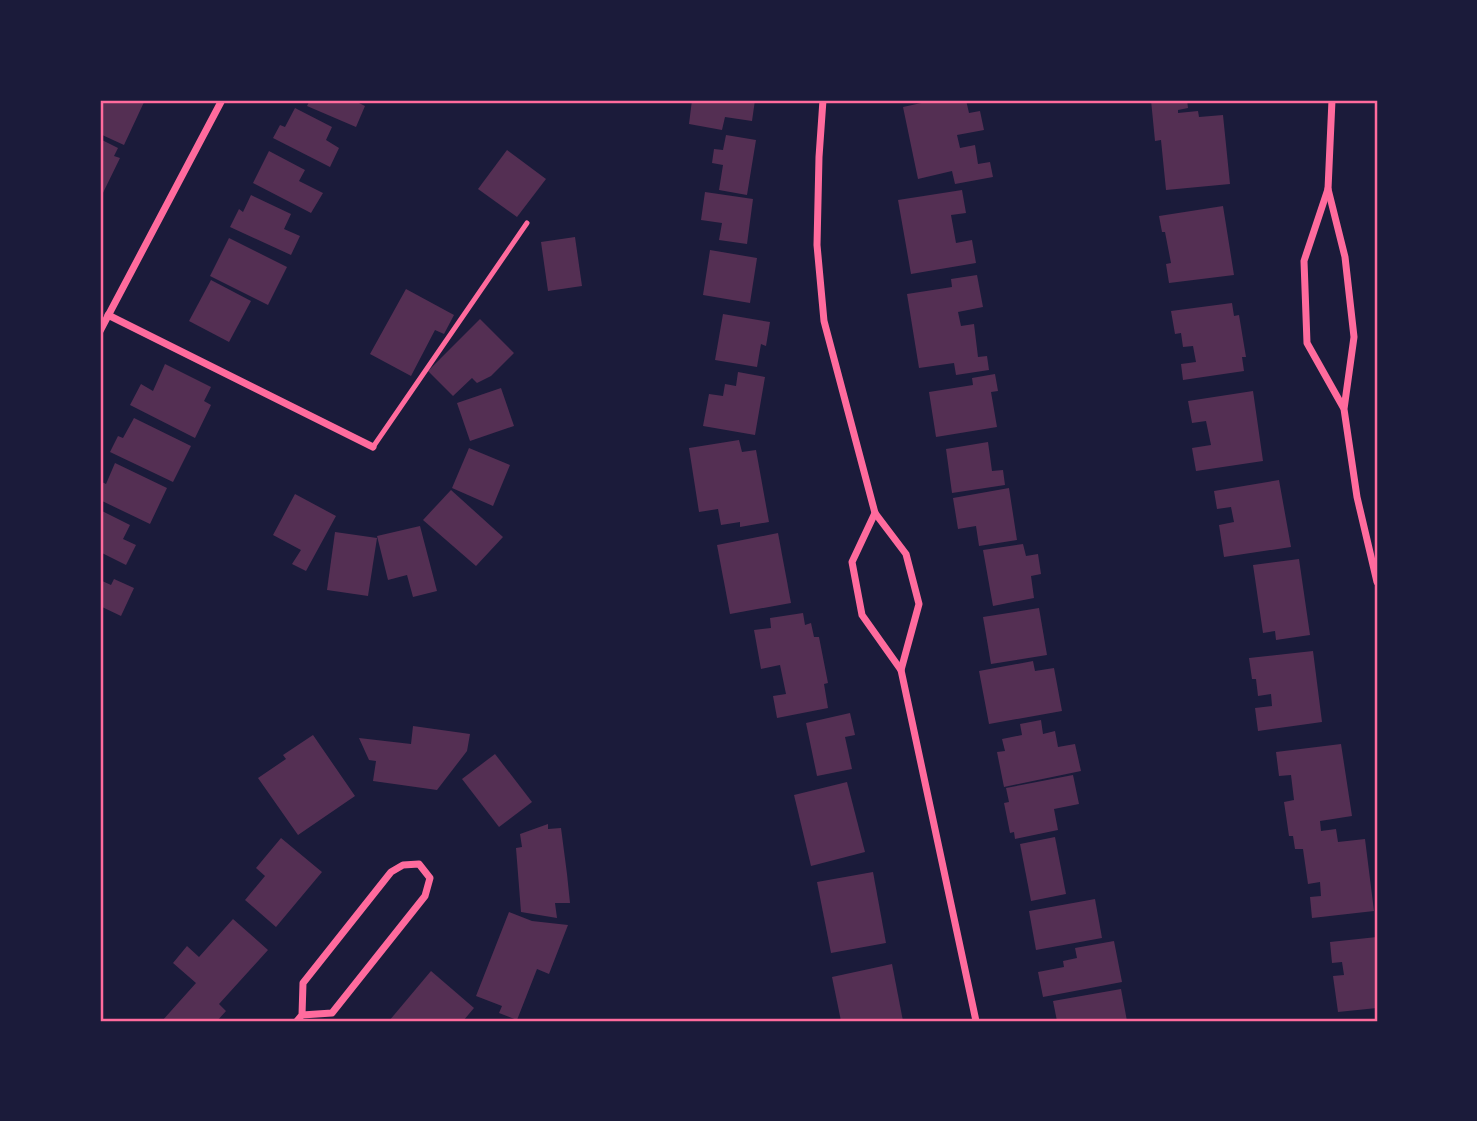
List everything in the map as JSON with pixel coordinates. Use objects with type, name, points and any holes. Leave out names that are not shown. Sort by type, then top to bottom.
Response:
[{"type":"street","points":[[100,331],[222,100]]},
{"type":"street","points":[[823,100],[817,245],[824,321],[874,513],[906,554],[919,604],[901,670]]},
{"type":"street","points":[[1332,100],[1328,188],[1304,261],[1307,343],[1344,409]]},
{"type":"street","points":[[1328,188],[1345,257],[1354,337],[1344,409],[1357,497],[1377,582]]},
{"type":"street","points":[[108,315],[373,447]]},
{"type":"street","points":[[874,513],[852,562],[862,615],[901,670],[976,1021]]},
{"type":"street","points":[[419,864],[429,878],[425,896],[332,1013],[299,1018],[303,983],[391,872],[403,865],[419,864]]},
{"type":"lane","points":[[373,447],[527,223]]},
{"type":"building","points":[[100,100],[145,100],[124,145],[100,134]]},
{"type":"building","points":[[310,100],[360,100],[359,103],[365,106],[356,127],[307,106]]},
{"type":"building","points":[[692,100],[755,100],[752,121],[725,117],[722,130],[689,124]]},
{"type":"building","points":[[935,100],[966,100],[969,113],[980,111],[984,130],[957,135],[960,148],[975,145],[978,164],[990,162],[993,177],[955,184],[952,171],[918,179],[903,107]]},
{"type":"building","points":[[1151,100],[1187,100],[1188,108],[1178,110],[1178,113],[1198,111],[1199,117],[1223,115],[1230,184],[1166,190],[1161,140],[1155,141]]},
{"type":"building","points":[[295,108],[332,127],[326,140],[339,148],[330,167],[273,138],[280,125],[285,127]]},
{"type":"building","points":[[726,135],[756,140],[747,195],[719,190],[723,165],[712,163],[714,149],[723,150]]},
{"type":"building","points":[[100,139],[118,148],[114,156],[120,158],[100,199]]},
{"type":"building","points":[[507,150],[546,179],[517,217],[478,189]]},
{"type":"building","points":[[269,151],[305,170],[299,181],[323,193],[311,213],[253,183]]},
{"type":"building","points":[[962,190],[966,213],[951,215],[956,243],[972,240],[976,263],[911,274],[898,200]]},
{"type":"building","points":[[705,192],[753,199],[747,244],[719,240],[722,223],[701,220]]},
{"type":"building","points":[[251,195],[291,214],[284,229],[300,236],[291,255],[230,227],[239,209],[243,212]]},
{"type":"building","points":[[1223,206],[1234,275],[1169,283],[1166,264],[1171,263],[1159,216]]},
{"type":"building","points":[[575,237],[582,286],[548,291],[541,242]]},
{"type":"building","points":[[229,238],[287,267],[268,305],[210,276]]},
{"type":"building","points":[[710,250],[757,258],[750,303],[703,295]]},
{"type":"building","points":[[977,275],[983,307],[958,312],[961,326],[974,324],[978,357],[987,356],[989,370],[956,375],[954,363],[919,368],[907,294],[952,287],[951,279]]},
{"type":"building","points":[[211,280],[251,301],[229,342],[189,321]]},
{"type":"building","points":[[406,289],[454,315],[444,334],[435,330],[411,376],[370,354]]},
{"type":"building","points":[[1232,303],[1234,316],[1239,315],[1246,357],[1242,357],[1244,371],[1183,380],[1181,364],[1196,362],[1193,346],[1183,347],[1181,333],[1175,334],[1171,311]]},
{"type":"building","points":[[723,314],[770,322],[766,346],[761,344],[757,367],[715,360]]},
{"type":"building","points":[[480,319],[514,353],[491,376],[477,383],[472,378],[453,396],[428,371]]},
{"type":"building","points":[[165,364],[211,387],[204,401],[211,405],[195,438],[130,405],[141,384],[153,391]]},
{"type":"building","points":[[738,372],[765,377],[755,435],[703,426],[709,394],[723,396],[725,384],[736,386]]},
{"type":"building","points":[[995,374],[998,391],[991,392],[997,427],[936,437],[929,392],[973,385],[972,378]]},
{"type":"building","points":[[501,388],[514,426],[470,441],[457,403]]},
{"type":"building","points":[[1253,391],[1263,461],[1196,471],[1192,448],[1211,445],[1206,421],[1192,423],[1188,401]]},
{"type":"building","points":[[134,418],[191,446],[173,482],[110,452],[118,436],[123,438]]},
{"type":"building","points":[[739,440],[742,452],[756,450],[769,522],[740,527],[740,522],[721,525],[718,509],[699,512],[689,448]]},
{"type":"building","points":[[988,442],[992,471],[1003,470],[1005,485],[952,493],[946,449]]},
{"type":"building","points":[[469,448],[510,465],[493,506],[452,488]]},
{"type":"building","points":[[115,463],[167,488],[150,524],[100,500],[100,481],[106,484]]},
{"type":"building","points":[[1279,480],[1291,547],[1224,557],[1219,525],[1234,522],[1231,507],[1217,509],[1214,491]]},
{"type":"building","points":[[1009,488],[1017,540],[979,546],[976,526],[958,529],[953,498]]},
{"type":"building","points":[[451,490],[503,537],[476,566],[423,520]]},
{"type":"building","points":[[295,494],[336,516],[306,571],[292,564],[301,550],[273,535]]},
{"type":"building","points":[[100,510],[130,525],[123,539],[136,545],[126,565],[100,552]]},
{"type":"building","points":[[420,526],[437,591],[413,597],[407,575],[388,580],[377,536]]},
{"type":"building","points":[[335,532],[377,538],[368,596],[327,590]]},
{"type":"building","points":[[778,533],[791,603],[730,614],[717,545]]},
{"type":"building","points":[[1023,544],[1026,556],[1038,554],[1041,574],[1031,576],[1034,598],[993,606],[983,550]]},
{"type":"building","points":[[1299,559],[1310,635],[1276,640],[1275,631],[1263,633],[1253,565]]},
{"type":"building","points":[[114,579],[134,588],[121,616],[100,606],[100,580],[111,585]]},
{"type":"building","points":[[1039,608],[1047,655],[991,664],[983,617]]},
{"type":"building","points":[[803,613],[805,625],[811,623],[814,637],[819,637],[828,683],[824,684],[828,708],[777,718],[773,696],[786,694],[780,665],[761,669],[754,630],[771,628],[770,618]]},
{"type":"building","points":[[1313,651],[1322,722],[1258,731],[1255,708],[1272,706],[1271,694],[1258,696],[1249,658]]},
{"type":"building","points":[[1033,661],[1035,671],[1054,668],[1062,711],[989,724],[979,671]]},
{"type":"building","points":[[850,713],[855,735],[845,737],[852,769],[817,776],[806,723]]},
{"type":"building","points":[[1041,720],[1043,734],[1055,731],[1058,747],[1075,744],[1081,771],[1004,787],[997,752],[1005,751],[1002,739],[1022,735],[1020,724]]},
{"type":"building","points":[[413,726],[470,734],[467,751],[437,790],[373,781],[376,761],[369,760],[359,738],[411,744]]},
{"type":"building","points":[[313,735],[355,796],[298,835],[258,778],[286,759],[283,755]]},
{"type":"building","points":[[1341,744],[1352,816],[1320,821],[1321,831],[1336,829],[1338,842],[1365,839],[1374,911],[1312,918],[1310,897],[1321,896],[1320,882],[1308,884],[1303,849],[1295,849],[1293,836],[1289,836],[1284,802],[1294,800],[1291,775],[1279,776],[1276,752]]},
{"type":"building","points":[[495,754],[532,802],[499,827],[462,779]]},
{"type":"building","points":[[1073,775],[1079,804],[1054,809],[1058,830],[1015,839],[1014,832],[1010,833],[1004,803],[1009,802],[1006,788]]},
{"type":"building","points":[[847,782],[865,852],[811,866],[794,795]]},
{"type":"building","points":[[548,824],[548,829],[561,828],[570,903],[555,903],[557,918],[521,912],[516,848],[522,847],[520,834]]},
{"type":"building","points":[[1055,837],[1066,894],[1031,901],[1020,844]]},
{"type":"building","points":[[281,838],[322,872],[276,927],[245,900],[265,876],[256,868]]},
{"type":"building","points":[[873,872],[886,943],[831,953],[817,882]]},
{"type":"building","points":[[1095,899],[1102,938],[1036,950],[1029,911]]},
{"type":"building","points":[[509,912],[532,921],[568,925],[549,974],[537,969],[517,1020],[499,1013],[502,1006],[476,996]]},
{"type":"building","points":[[233,919],[268,950],[219,1004],[226,1011],[217,1021],[162,1021],[196,983],[173,963],[187,946],[199,957]]},
{"type":"building","points":[[1377,937],[1377,1008],[1338,1012],[1333,976],[1344,975],[1342,962],[1332,963],[1330,942]]},
{"type":"building","points":[[1114,941],[1122,982],[1043,997],[1038,972],[1064,967],[1063,961],[1077,958],[1075,948]]},
{"type":"building","points":[[892,964],[903,1021],[841,1021],[832,977]]},
{"type":"building","points":[[431,971],[474,1008],[463,1021],[389,1021]]},
{"type":"building","points":[[1121,989],[1127,1021],[1057,1021],[1053,1001]]}]
